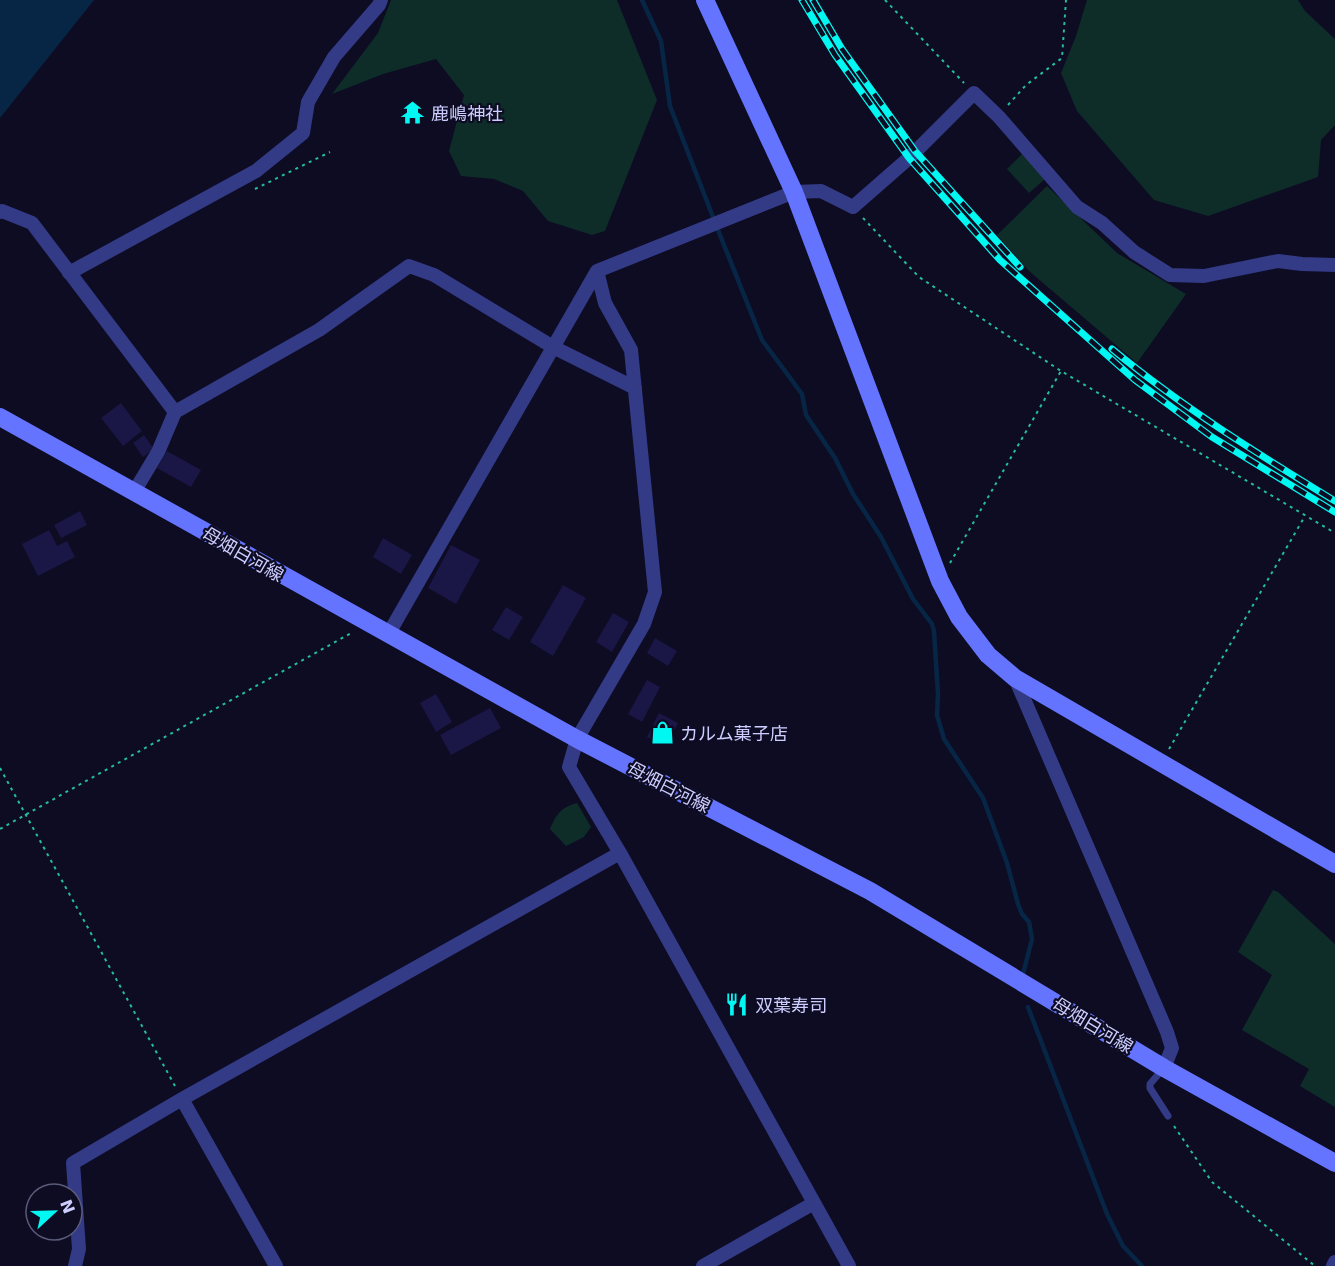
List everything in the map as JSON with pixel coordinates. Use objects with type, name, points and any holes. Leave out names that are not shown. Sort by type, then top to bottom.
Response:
[{"type":"main road","points":[[705,0],[794,192],[940,581],[959,617],[988,655],[1015,678],[1335,864]]},
{"type":"main road","name":"母畑白河線","points":[[0,417],[577,739],[870,891],[1164,1068],[1335,1162]]},
{"type":"street","points":[[69,273],[256,171],[303,133],[308,102],[334,57],[380,5],[381,0]]},
{"type":"street","points":[[389,633],[597,272],[794,192],[821,190],[853,207],[909,158],[974,93],[999,117],[1077,207],[1102,223],[1134,252],[1170,275],[1204,276],[1278,261],[1335,265]]},
{"type":"street","points":[[0,212],[32,223],[175,412]]},
{"type":"street","points":[[134,492],[158,452],[175,412],[319,330],[409,266],[434,275],[553,347],[635,388]]},
{"type":"street","points":[[597,272],[605,303],[631,350],[655,592],[644,624],[577,739],[569,766],[620,853],[849,1266]]},
{"type":"street","points":[[1015,678],[1167,1032],[1172,1048],[1164,1068]]},
{"type":"street","points":[[75,1266],[79,1249],[73,1163],[182,1099],[620,853]]},
{"type":"street","points":[[182,1099],[276,1266]]},
{"type":"street","points":[[703,1266],[814,1203]]},
{"type":"lane","points":[[1164,1068],[1150,1084],[1150,1088],[1168,1116]]},
{"type":"path","points":[[885,0],[974,93]]},
{"type":"path","points":[[999,117],[1026,85],[1062,58],[1066,0]]},
{"type":"path","points":[[853,207],[919,277],[1061,371],[1335,533]]},
{"type":"path","points":[[940,581],[1061,371]]},
{"type":"path","points":[[1160,763],[1305,516]]},
{"type":"path","points":[[0,829],[339,641],[367,622]]},
{"type":"path","points":[[0,768],[182,1099]]},
{"type":"path","points":[[1168,1116],[1212,1182],[1315,1266]]},
{"type":"green space","points":[[391,0],[617,0],[657,100],[605,231],[592,235],[548,221],[523,191],[494,179],[461,176],[449,151],[464,95],[436,59],[383,74],[332,94],[378,33]]},
{"type":"green space","points":[[1087,0],[1298,0],[1305,11],[1335,39],[1335,125],[1321,140],[1318,177],[1208,216],[1154,200],[1077,111],[1061,73]]},
{"type":"green space","points":[[1022,154],[1045,179],[1029,193],[1007,169]]},
{"type":"green space","points":[[1047,186],[1117,253],[1186,294],[1137,363],[1029,271],[997,235]]},
{"type":"green space","points":[[577,803],[591,827],[584,837],[566,846],[550,829],[560,812]]},
{"type":"green space","points":[[1273,890],[1335,944],[1335,1107],[1300,1086],[1309,1069],[1242,1030],[1272,975],[1238,952]]},
{"type":"water","points":[[0,0],[94,0],[0,118]]},
{"type":"building","points":[[121,403],[142,431],[123,446],[101,418]]},
{"type":"building","points":[[144,435],[154,449],[143,457],[133,443]]},
{"type":"building","points":[[167,451],[201,470],[191,487],[157,468]]},
{"type":"building","points":[[80,511],[87,525],[61,538],[54,525]]},
{"type":"building","points":[[49,530],[57,546],[67,541],[75,557],[38,576],[22,544]]},
{"type":"building","points":[[383,538],[412,555],[401,574],[373,557]]},
{"type":"building","points":[[451,545],[480,560],[456,604],[428,588]]},
{"type":"building","points":[[563,585],[586,598],[553,656],[530,642]]},
{"type":"building","points":[[506,607],[523,617],[509,640],[492,630]]},
{"type":"building","points":[[613,613],[629,622],[612,652],[596,642]]},
{"type":"building","points":[[655,638],[677,651],[668,666],[647,653]]},
{"type":"building","points":[[647,680],[660,687],[642,722],[628,714]]},
{"type":"building","points":[[436,694],[452,722],[436,732],[420,703]]},
{"type":"building","points":[[490,708],[501,728],[451,755],[440,735]]},
{"type":"building","points":[[659,713],[678,723],[666,746],[647,737]]},
{"type":"waterway","points":[[642,0],[661,41],[670,106],[713,217]]},
{"type":"waterway","points":[[718,230],[762,340],[802,394],[806,415],[835,458],[853,494],[881,537],[913,599],[932,624],[938,694],[937,715],[944,739],[983,798],[1007,863],[1018,904],[1022,914],[1029,922],[1032,939],[1023,974]]},
{"type":"waterway","points":[[1028,1007],[1107,1214],[1123,1246],[1142,1266]]},
{"type":"railway","points":[[802,0],[835,55],[909,158],[1000,260],[1135,380],[1212,437],[1335,512]]},
{"type":"railway","points":[[813,0],[842,49],[915,151],[1020,267]]},
{"type":"railway","points":[[1112,349],[1193,410],[1335,501]]},
{"type":"place","name":"鹿嶋神社","points":[[413,113]]},
{"type":"place","name":"カルム菓子店","points":[[662,733]]},
{"type":"place","name":"双葉寿司","points":[[737,1005]]}]
